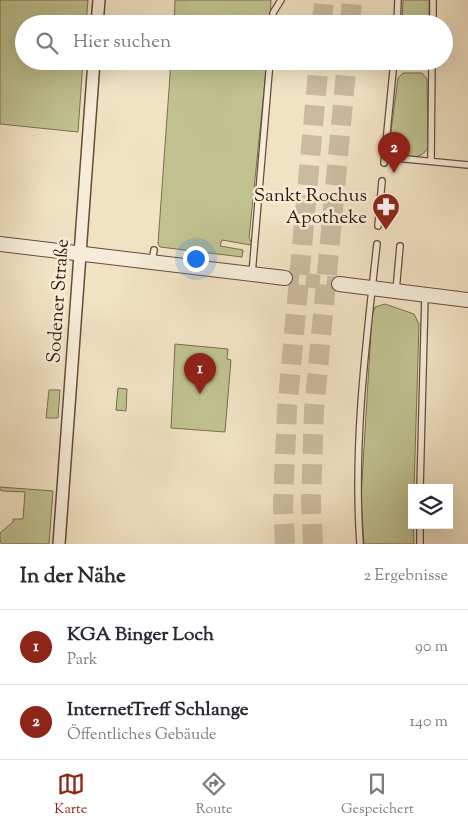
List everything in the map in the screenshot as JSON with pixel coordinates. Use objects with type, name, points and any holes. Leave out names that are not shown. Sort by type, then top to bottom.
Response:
[{"type":"street","points":[[98,15],[99,0]]},
{"type":"street","name":"Sodener Straße","points":[[59,544],[81,254],[82,202],[93,70]]},
{"type":"street","points":[[0,244],[81,254],[153,256],[285,278]]},
{"type":"street","points":[[339,284],[468,300]]},
{"type":"lane","points":[[273,15],[281,0]]},
{"type":"lane","points":[[397,15],[398,0]]},
{"type":"lane","points":[[433,0],[433,15]]},
{"type":"lane","points":[[252,274],[269,70]]},
{"type":"lane","points":[[393,70],[384,160],[468,164]]},
{"type":"lane","points":[[431,161],[432,70]]},
{"type":"lane","points":[[378,226],[382,181]]},
{"type":"lane","points":[[360,544],[357,502],[360,414],[377,244]]},
{"type":"lane","points":[[396,291],[400,246]]},
{"type":"lane","points":[[420,484],[425,295]]},
{"type":"lane","points":[[420,529],[420,544]]},
{"type":"green space","points":[[0,0],[88,0],[87,15],[15,15],[15,70],[82,70],[78,132],[0,124]]},
{"type":"green space","points":[[175,0],[271,0],[270,15],[174,15]]},
{"type":"green space","points":[[403,0],[429,0],[429,15],[402,15]]},
{"type":"green space","points":[[170,70],[266,70],[249,238],[252,243],[251,245],[222,240],[220,246],[243,250],[242,257],[160,247],[158,244]]},
{"type":"green space","points":[[403,73],[422,73],[427,79],[428,147],[425,152],[415,157],[396,154],[389,146],[398,78]]},
{"type":"green space","points":[[385,304],[414,314],[419,324],[414,484],[408,484],[408,529],[413,529],[414,544],[364,544],[361,497],[372,316],[375,307]]},
{"type":"green space","points":[[175,344],[228,349],[227,359],[231,360],[225,432],[171,428]]},
{"type":"green space","points":[[118,388],[127,389],[126,411],[116,410]]},
{"type":"green space","points":[[49,390],[60,390],[58,418],[46,418]]},
{"type":"green space","points":[[0,487],[53,491],[49,544],[2,544],[0,542],[0,533],[13,522],[13,519],[23,519],[25,492],[3,491],[0,490]]},
{"type":"tunnel","points":[[323,15],[324,0]]},
{"type":"tunnel","points":[[351,15],[352,0]]},
{"type":"tunnel","points":[[285,544],[283,505],[287,410],[318,70]]},
{"type":"tunnel","points":[[313,544],[311,503],[314,410],[346,70]]},
{"type":"tunnel","points":[[285,278],[339,284]]},
{"type":"place","name":"InternetTreff Schlange","points":[[394,173]]},
{"type":"place","name":"Sankt Rochus Apotheke","points":[[386,231]]},
{"type":"place","name":"KGA Binger Loch","points":[[200,394]]}]
